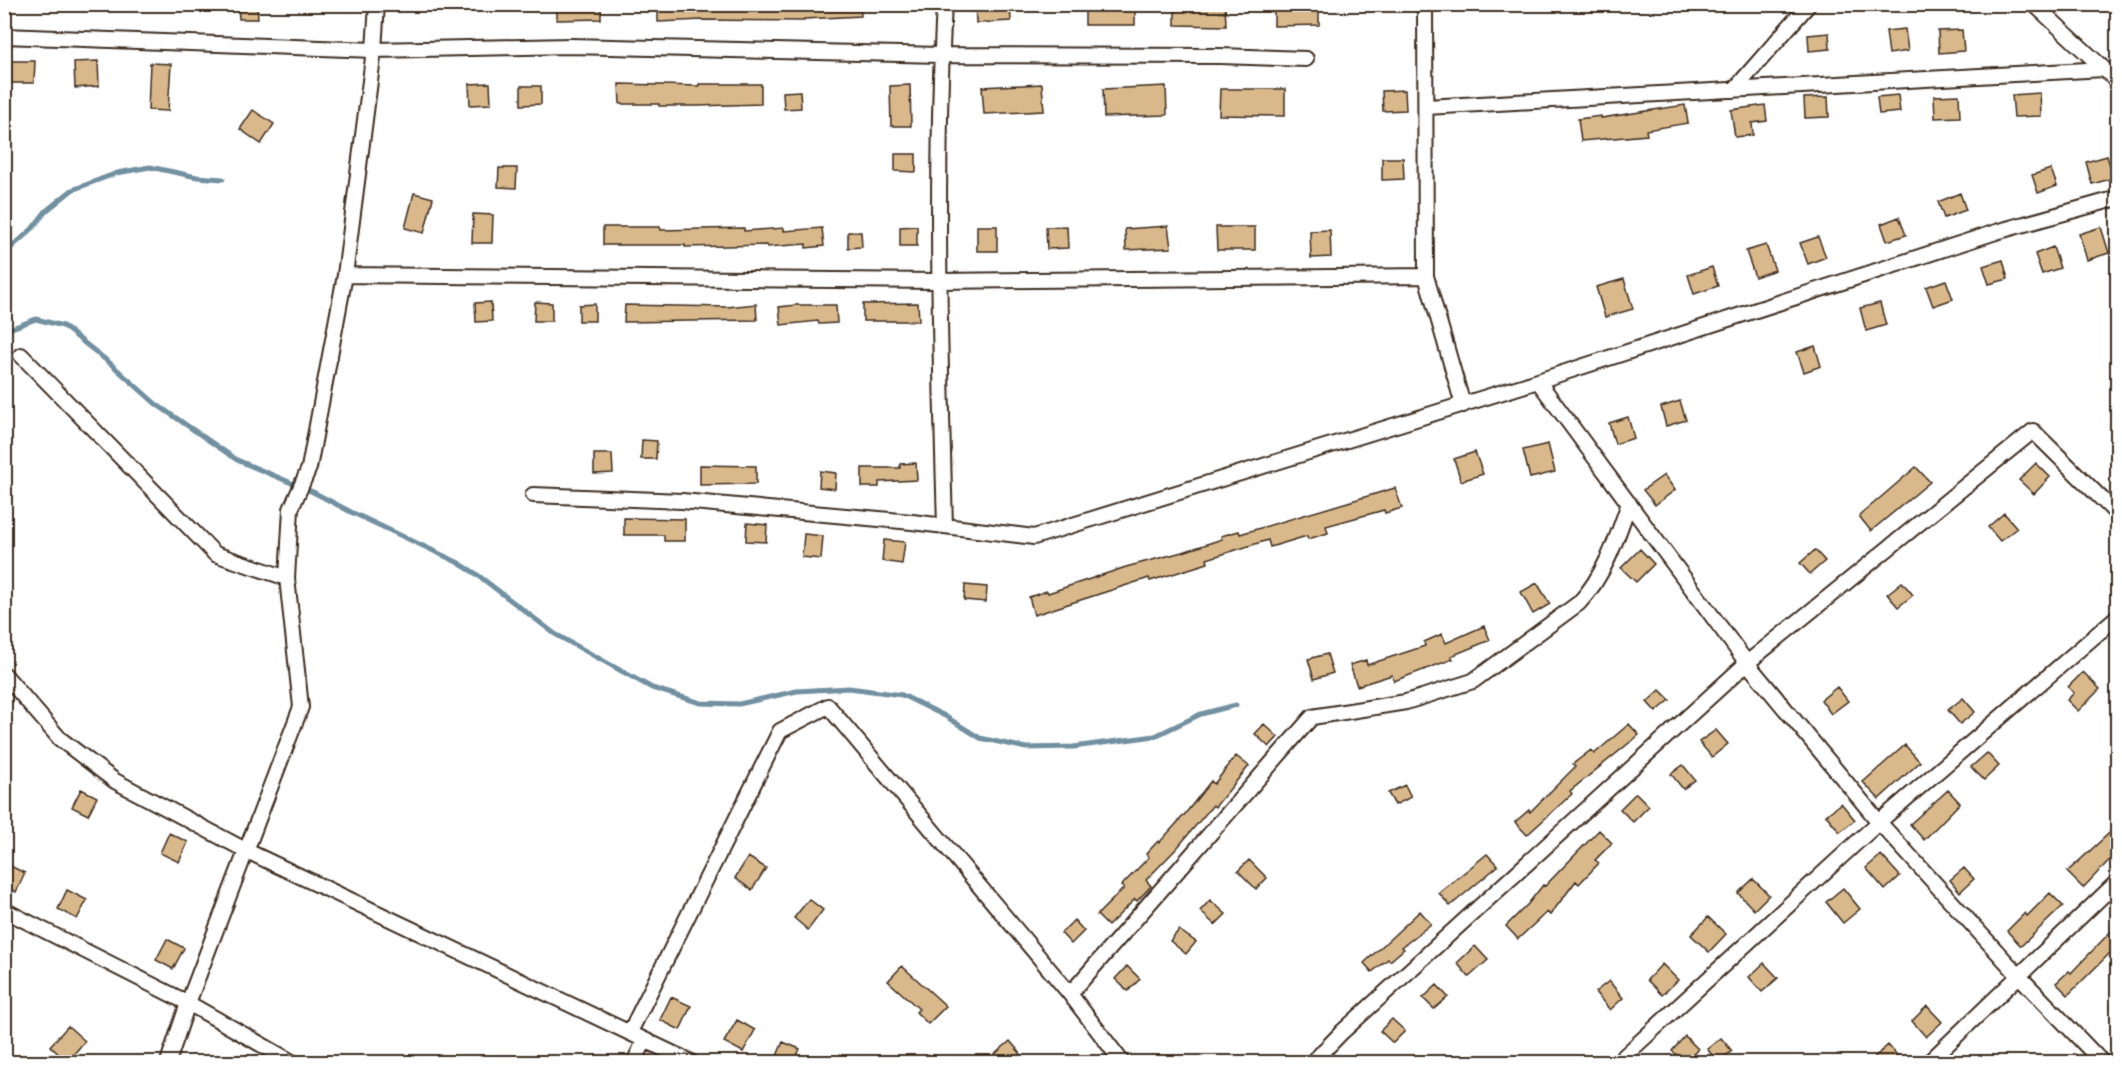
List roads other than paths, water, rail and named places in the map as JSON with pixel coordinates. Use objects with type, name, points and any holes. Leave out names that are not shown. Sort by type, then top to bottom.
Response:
[{"type":"street","points":[[168,1062],[188,1003],[301,707],[287,578],[291,509],[309,468],[345,275],[374,50],[377,4]]},
{"type":"street","points":[[944,4],[941,55],[938,281],[945,526]]},
{"type":"street","points":[[1425,4],[1426,276],[1463,405]]},
{"type":"street","points":[[1734,90],[1809,4]]},
{"type":"street","points":[[2034,4],[2118,82]]},
{"type":"street","points":[[4,36],[374,50],[570,46],[941,55],[1220,56],[1306,59]]},
{"type":"street","points":[[1426,107],[2104,69]]},
{"type":"street","points":[[533,495],[682,501],[945,526],[1034,537],[1463,405],[1996,232],[2118,198]]},
{"type":"street","points":[[345,275],[938,281],[1426,276]]},
{"type":"street","points":[[21,355],[215,554],[287,578]]},
{"type":"street","points":[[1538,381],[1748,663],[1879,822],[2019,976],[2102,1062]]},
{"type":"street","points":[[1313,1062],[1342,1032],[1748,663],[2033,431],[2118,515]]},
{"type":"street","points":[[1070,994],[1312,717],[1406,702],[1473,681],[1579,603],[1593,589],[1615,544],[1629,503]]},
{"type":"street","points":[[1618,1062],[1879,822],[2118,616]]},
{"type":"street","points":[[4,674],[60,739],[115,781],[247,851],[691,1062]]},
{"type":"street","points":[[630,1032],[780,731],[828,706],[1070,994],[1122,1062]]},
{"type":"street","points":[[1929,1062],[2118,881]]},
{"type":"street","points":[[4,910],[188,1003],[292,1062]]},
{"type":"street","points":[[634,1062],[645,1040]]},
{"type":"waterway","points":[[4,254],[32,229],[46,211],[72,190],[117,173],[150,167],[197,177],[223,179]]},
{"type":"waterway","points":[[4,331],[36,319],[63,326],[156,404],[237,460],[313,492],[457,562],[555,634],[652,688],[701,703],[739,704],[797,691],[849,688],[902,695],[945,716],[980,738],[1026,748],[1073,747],[1155,736],[1201,714],[1236,705]]}]
